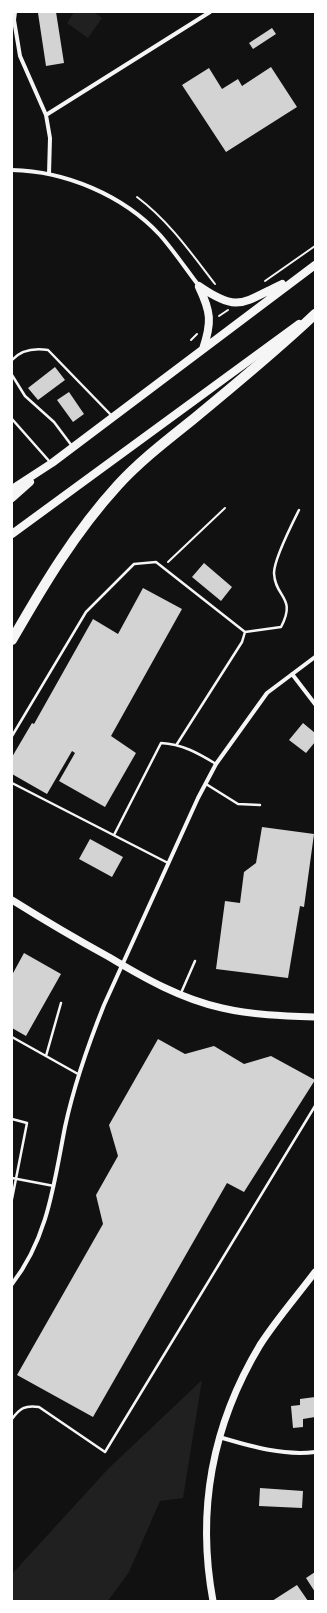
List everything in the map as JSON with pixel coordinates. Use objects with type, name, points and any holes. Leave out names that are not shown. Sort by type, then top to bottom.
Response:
[{"type":"highway","points":[[12,640],[65,552],[92,516],[119,485],[147,457],[283,344],[315,313]]},
{"type":"main road","points":[[12,498],[52,463],[112,416],[315,265]]},
{"type":"main road","points":[[198,286],[218,300],[229,303],[239,303],[298,277]]},
{"type":"main road","points":[[198,286],[208,306],[210,319],[210,329],[202,349]]},
{"type":"main road","points":[[12,534],[315,313]]},
{"type":"main road","points":[[12,489],[52,463]]},
{"type":"street","points":[[15,12],[14,20],[20,56],[46,115],[50,138],[50,174]]},
{"type":"street","points":[[46,115],[210,12]]},
{"type":"street","points":[[12,170],[50,174],[82,184],[113,199],[140,217],[168,245],[198,286]]},
{"type":"street","points":[[12,1284],[22,1271],[37,1244],[47,1217],[55,1186],[65,1127],[78,1074],[104,1005],[206,784],[216,764],[267,693],[315,657]]},
{"type":"street","points":[[292,674],[315,704]]},
{"type":"street","points":[[12,900],[123,966],[158,985],[181,994],[221,1008],[252,1013],[315,1017]]},
{"type":"street","points":[[213,1601],[207,1549],[207,1497],[219,1437],[227,1409],[246,1369],[261,1344],[315,1272]]},
{"type":"street","points":[[219,1437],[250,1446],[279,1452],[315,1452]]},
{"type":"lane","points":[[12,360],[24,352],[40,349],[48,350],[112,416]]},
{"type":"lane","points":[[12,375],[25,396],[54,422],[73,447]]},
{"type":"lane","points":[[12,419],[52,463]]},
{"type":"lane","points":[[12,736],[86,612],[134,564],[156,562],[245,632],[281,627],[287,615],[287,604],[274,573],[276,562],[299,510]]},
{"type":"lane","points":[[176,744],[242,642],[245,632]]},
{"type":"lane","points":[[114,835],[161,743],[176,744],[199,753],[216,764]]},
{"type":"lane","points":[[12,783],[170,864]]},
{"type":"lane","points":[[206,784],[238,804],[260,805]]},
{"type":"lane","points":[[181,994],[195,961]]},
{"type":"lane","points":[[46,1056],[61,1003]]},
{"type":"lane","points":[[12,1037],[78,1074]]},
{"type":"lane","points":[[12,1419],[22,1408],[29,1406],[39,1407],[105,1452],[315,1106]]},
{"type":"lane","points":[[12,1119],[27,1123],[12,1199]]},
{"type":"lane","points":[[12,1178],[55,1186]]},
{"type":"path","points":[[137,198],[152,208],[170,226],[215,285]]},
{"type":"path","points":[[261,284],[315,246]]},
{"type":"path","points":[[163,567],[225,508]]},
{"type":"shaded area","points":[[74,12],[94,12],[102,18],[88,38],[67,23]]},
{"type":"shaded area","points":[[202,1380],[183,1498],[160,1501],[129,1572],[108,1601],[12,1601],[12,1574],[108,1469]]},
{"type":"building","points":[[56,12],[64,63],[46,66],[38,13]]},
{"type":"building","points":[[272,28],[276,34],[253,49],[249,43]]},
{"type":"building","points":[[271,67],[297,107],[226,152],[182,85],[209,68],[222,89],[238,79],[242,86]]},
{"type":"building","points":[[55,367],[65,380],[38,400],[28,388]]},
{"type":"building","points":[[69,392],[84,414],[73,422],[57,400]]},
{"type":"building","points":[[204,563],[232,587],[221,601],[192,577]]},
{"type":"building","points":[[143,588],[182,609],[111,736],[136,753],[105,807],[59,781],[75,753],[72,751],[47,794],[12,774],[12,757],[32,723],[34,724],[93,619],[118,634]]},
{"type":"building","points":[[303,723],[315,733],[315,742],[306,753],[289,740]]},
{"type":"building","points":[[262,827],[314,834],[304,907],[300,906],[288,978],[216,969],[225,901],[240,903],[244,872],[256,863]]},
{"type":"building","points":[[90,839],[123,857],[112,877],[79,859]]},
{"type":"building","points":[[24,953],[61,974],[26,1036],[12,1028],[12,975]]},
{"type":"building","points":[[158,1039],[185,1054],[214,1046],[244,1064],[271,1056],[315,1080],[244,1192],[227,1183],[93,1417],[17,1375],[103,1224],[96,1195],[118,1156],[109,1125]]},
{"type":"building","points":[[315,1397],[315,1417],[303,1419],[303,1427],[293,1428],[291,1406],[300,1405],[300,1399]]},
{"type":"building","points":[[260,1488],[303,1491],[302,1508],[259,1506]]},
{"type":"building","points":[[315,1572],[315,1592],[306,1578]]},
{"type":"building","points":[[297,1585],[308,1601],[272,1601]]}]
